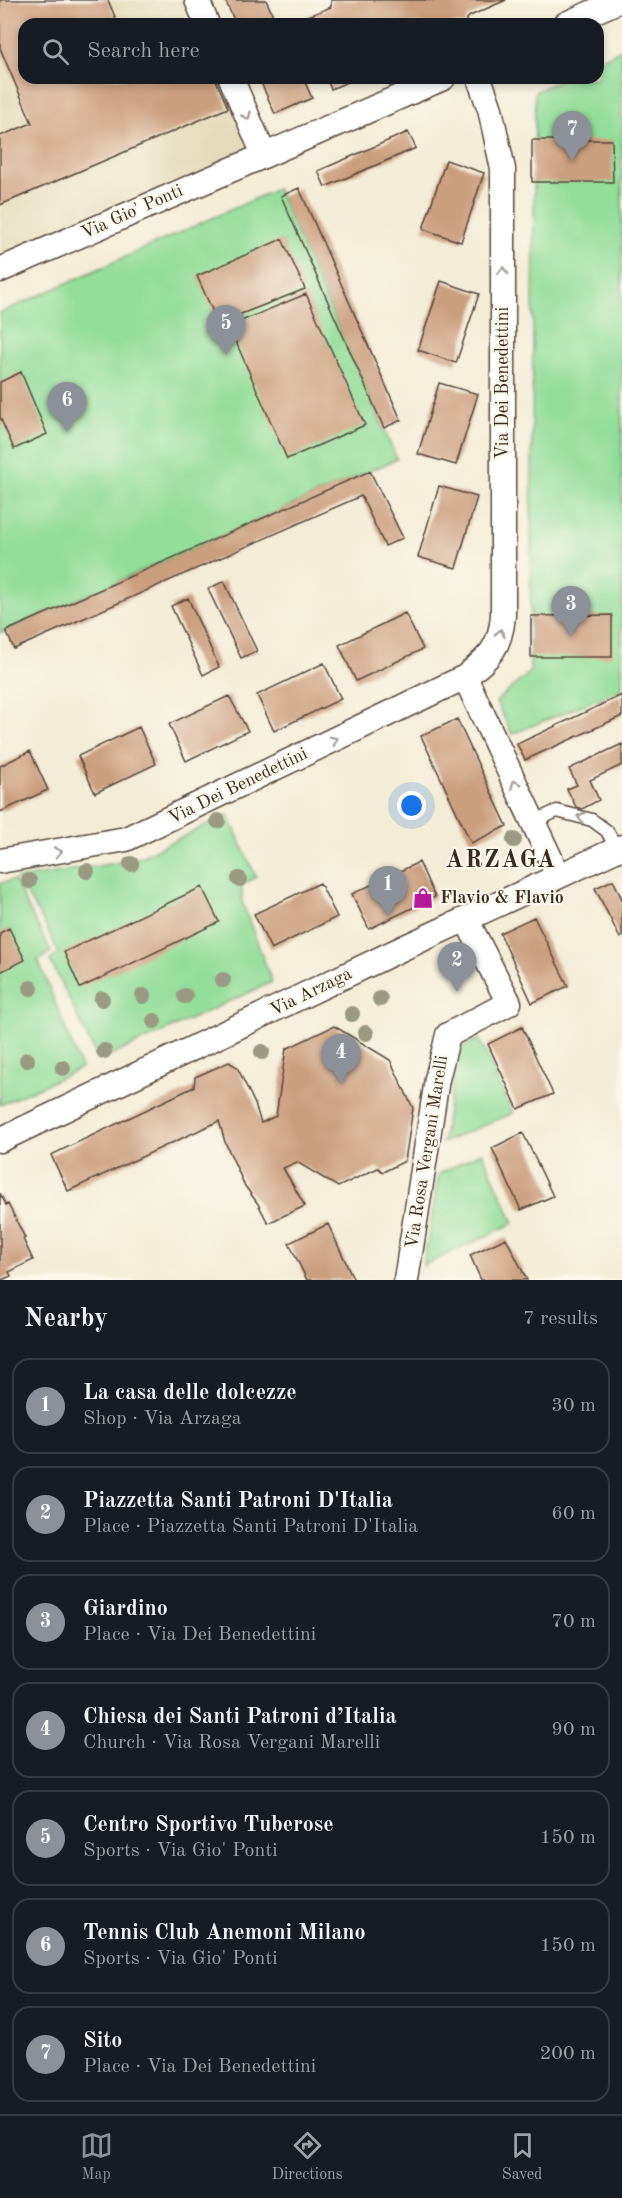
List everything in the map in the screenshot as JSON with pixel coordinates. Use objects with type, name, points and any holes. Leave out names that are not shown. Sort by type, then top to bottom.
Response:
[{"type":"street","points":[[197,0],[204,18]]},
{"type":"street","points":[[580,18],[620,0]]},
{"type":"street","points":[[234,84],[264,155]]},
{"type":"street","name":"Via Gio' Ponti","points":[[0,270],[429,84]]},
{"type":"street","name":"Via Dei Benedettini","points":[[0,861],[123,841],[465,677],[489,657],[498,644],[502,616],[503,169],[490,109],[481,84]]},
{"type":"street","points":[[465,677],[558,875]]},
{"type":"street","name":"Via Arzaga","points":[[0,1140],[619,848]]},
{"type":"street","name":"Via Rosa Vergani Marelli","points":[[406,1280],[437,1079],[448,1035],[509,1003],[466,919]]},
{"type":"lane","points":[[533,822],[557,811],[592,820],[607,831],[619,848]]},
{"type":"shaded area","points":[[0,0],[208,0],[216,18],[18,18],[18,84],[244,84],[274,154],[0,262]]},
{"type":"green space","points":[[622,49],[622,689],[512,734],[496,702],[530,672],[535,92],[551,84],[604,84],[604,58]]},
{"type":"green space","points":[[277,189],[397,459],[0,633],[0,313]]},
{"type":"green space","points":[[228,815],[256,877],[242,885],[242,902],[272,982],[99,1061],[50,960],[59,954],[45,924],[17,879],[134,860]]},
{"type":"green space","points":[[14,880],[51,952],[38,960],[81,1068],[0,1105],[0,883]]},
{"type":"green space","points":[[479,1039],[513,1113],[442,1143],[459,1049]]},
{"type":"green space","points":[[482,1152],[514,1223],[423,1266],[439,1174]]},
{"type":"building","points":[[0,0],[108,0],[116,18],[18,18],[18,84],[218,84],[228,108],[0,205],[0,136],[32,123],[0,48]]},
{"type":"building","points":[[225,0],[266,0],[274,18],[233,18]]},
{"type":"building","points":[[331,0],[506,0],[468,18],[304,18],[331,7]]},
{"type":"building","points":[[262,84],[306,84],[312,98],[275,114]]},
{"type":"building","points":[[329,84],[343,84],[331,89]]},
{"type":"building","points":[[408,132],[416,148],[325,187],[318,171]]},
{"type":"building","points":[[532,140],[612,140],[613,182],[532,182]]},
{"type":"building","points":[[446,160],[484,173],[461,242],[423,229]]},
{"type":"building","points":[[299,188],[401,420],[384,428],[281,196]]},
{"type":"building","points":[[282,239],[305,289],[218,323],[197,276]]},
{"type":"building","points":[[441,281],[479,294],[456,363],[418,350]]},
{"type":"building","points":[[306,294],[365,425],[287,459],[229,326]]},
{"type":"building","points":[[21,372],[47,434],[14,449],[0,417],[0,382]]},
{"type":"building","points":[[439,383],[478,394],[456,465],[418,454]]},
{"type":"building","points":[[370,471],[403,538],[385,546],[361,496],[14,649],[6,631]]},
{"type":"building","points":[[439,486],[477,497],[456,568],[418,557]]},
{"type":"building","points":[[224,581],[257,651],[241,658],[208,589]]},
{"type":"building","points":[[188,598],[219,667],[203,675],[171,606]]},
{"type":"building","points":[[405,613],[423,649],[356,681],[339,645]]},
{"type":"building","points":[[612,615],[612,657],[531,657],[531,616]]},
{"type":"building","points":[[324,663],[341,699],[274,731],[257,695]]},
{"type":"building","points":[[622,695],[622,716],[525,760],[517,744]]},
{"type":"building","points":[[229,696],[248,731],[186,761],[169,724]]},
{"type":"building","points":[[457,719],[507,826],[471,843],[421,736]]},
{"type":"building","points":[[139,727],[156,764],[95,793],[78,756]]},
{"type":"building","points":[[622,744],[622,765],[590,780],[599,800],[582,809],[576,807],[567,789],[577,785],[569,769]]},
{"type":"building","points":[[30,751],[48,790],[0,812],[0,766]]},
{"type":"building","points":[[419,862],[435,897],[369,929],[352,894]]},
{"type":"building","points":[[613,880],[622,899],[622,937],[620,938],[595,888]]},
{"type":"building","points":[[320,883],[337,917],[271,949],[254,914]]},
{"type":"building","points":[[202,887],[219,922],[80,988],[64,952]]},
{"type":"building","points":[[534,917],[568,986],[532,1003],[500,933]]},
{"type":"building","points":[[9,928],[25,960],[0,972],[0,933]]},
{"type":"building","points":[[334,1026],[390,1060],[413,1108],[405,1161],[383,1172],[378,1168],[338,1187],[297,1162],[283,1168],[305,1206],[268,1223],[245,1186],[225,1142],[219,1121],[68,1191],[51,1155],[194,1087],[195,1077],[229,1062],[237,1067],[255,1104],[261,1123],[276,1116],[286,1049]]},
{"type":"building","points":[[522,1027],[553,1094],[518,1109],[488,1044]]},
{"type":"building","points":[[523,1133],[553,1196],[521,1210],[492,1148]]},
{"type":"building","points":[[0,1193],[25,1238],[23,1239],[33,1260],[9,1272],[11,1276],[2,1280],[0,1277]]},
{"type":"building","points":[[328,1224],[354,1280],[307,1280],[289,1243]]},
{"type":"building","points":[[506,1238],[527,1280],[481,1280],[470,1255]]},
{"type":"place","name":"Sito","points":[[572,161]]},
{"type":"place","name":"Centro Sportivo Tuberose","points":[[226,355]]},
{"type":"place","name":"Tennis Club Anemoni Milano","points":[[67,432]]},
{"type":"place","name":"Giardino","points":[[571,636]]},
{"type":"place","name":"Flavio & Flavio","points":[[423,898]]},
{"type":"place","name":"La casa delle dolcezze","points":[[388,916]]},
{"type":"place","name":"Piazzetta Santi Patroni D'Italia","points":[[457,992]]},
{"type":"place","name":"Chiesa dei Santi Patroni d’Italia","points":[[341,1084]]},
{"type":"district","name":"ARZAGA","points":[[501,861]]}]
